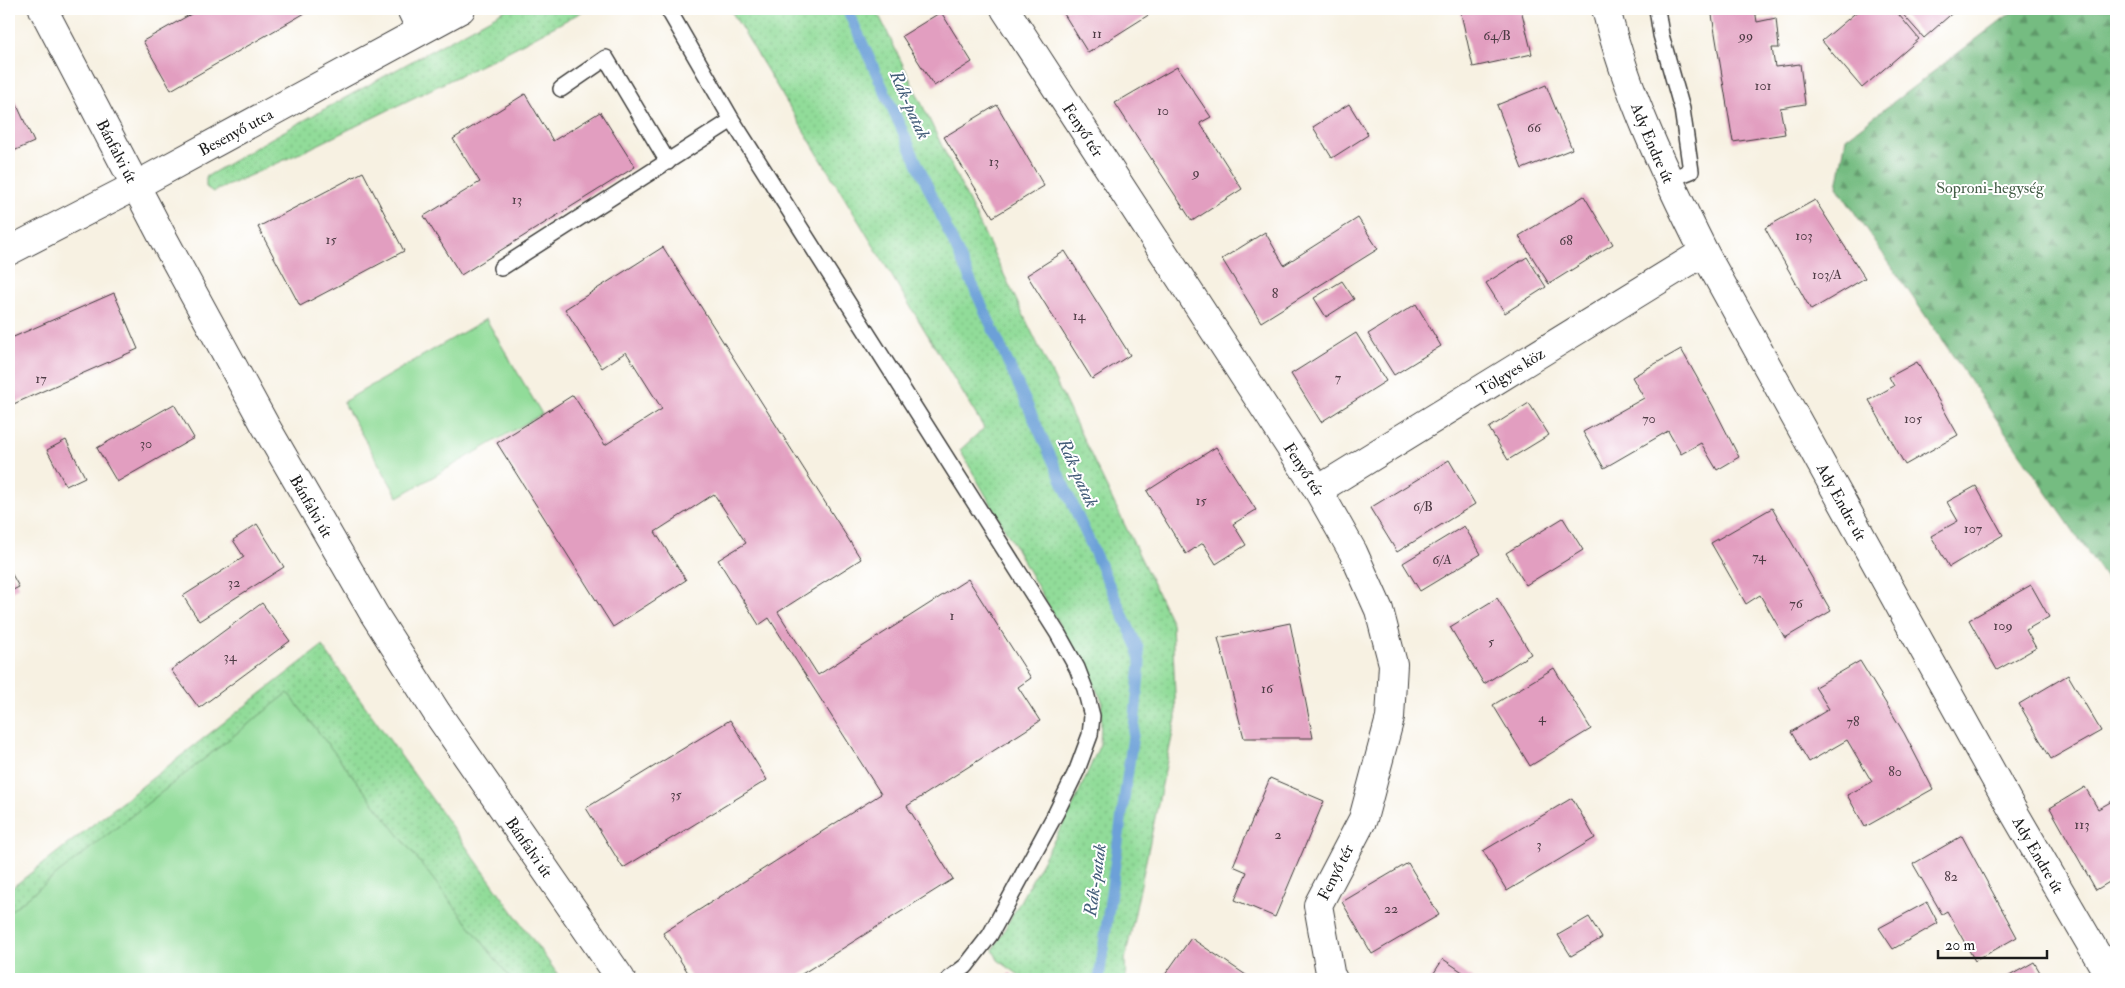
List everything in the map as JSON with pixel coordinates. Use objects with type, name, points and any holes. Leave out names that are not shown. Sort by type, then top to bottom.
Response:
[{"type":"street","name":"Bánfalvi út","points":[[43,9],[264,425],[374,614],[442,721],[620,979]]},
{"type":"street","name":"Besenyő utca","points":[[9,251],[136,184],[416,20],[461,9]]},
{"type":"street","name":"Fenyő tér","points":[[1005,9],[1318,490],[1353,552],[1379,610],[1393,664],[1390,718],[1363,819],[1318,906],[1331,978],[1333,979]]},
{"type":"street","name":"Ady Endre út","points":[[1606,9],[1636,102],[1668,180],[1704,252],[2012,810],[2111,979]]},
{"type":"street","name":"Tölgyes köz","points":[[1318,490],[1704,252]]},
{"type":"lane","points":[[668,9],[732,120],[1058,634],[1077,668],[1090,707],[1092,724],[1090,735],[1077,770],[1056,813],[990,934],[966,966],[949,979]]},
{"type":"lane","points":[[1657,9],[1661,35],[1682,109],[1691,170],[1668,180]]},
{"type":"lane","points":[[561,89],[606,58],[668,162]]},
{"type":"lane","points":[[501,268],[732,120]]},
{"type":"green space","points":[[507,9],[587,9],[503,54],[309,149],[213,192],[206,187],[206,177],[270,139]]},
{"type":"green space","points":[[730,9],[876,9],[1172,623],[1176,718],[1125,960],[1126,979],[1025,979],[998,960],[993,950],[1073,806],[1100,744],[1102,700],[960,450],[984,428]]},
{"type":"green space","name":"Soproni-hegység","points":[[2016,9],[2116,9],[2116,593],[1837,187],[1846,138]]},
{"type":"green space","points":[[486,319],[542,414],[398,497],[343,402]]},
{"type":"green space","points":[[322,646],[561,979],[9,979],[9,890]]},
{"type":"green space","points":[[288,693],[511,979],[9,979],[9,912]]},
{"type":"building","points":[[200,9],[312,9],[171,90],[143,41]]},
{"type":"building","points":[[1061,9],[1147,9],[1150,14],[1088,53]]},
{"type":"building","points":[[1460,9],[1521,9],[1532,54],[1473,67]]},
{"type":"building","points":[[1711,9],[1755,9],[1757,22],[1776,18],[1779,48],[1772,48],[1775,67],[1800,64],[1805,104],[1780,108],[1785,134],[1733,142]]},
{"type":"building","points":[[1860,9],[1894,9],[1919,39],[1862,88],[1822,41]]},
{"type":"building","points":[[1898,9],[1957,9],[1924,38]]},
{"type":"building","points":[[941,12],[972,62],[934,86],[902,36]]},
{"type":"building","points":[[1177,67],[1211,117],[1200,123],[1242,189],[1192,221],[1115,103]]},
{"type":"building","points":[[1546,85],[1572,149],[1522,169],[1497,105]]},
{"type":"building","points":[[9,88],[34,142],[9,153]]},
{"type":"building","points":[[525,94],[553,141],[600,112],[635,167],[461,275],[424,216],[480,182],[453,139]]},
{"type":"building","points":[[1349,104],[1368,135],[1332,158],[1313,127]]},
{"type":"building","points":[[997,105],[1044,186],[993,217],[944,137]]},
{"type":"building","points":[[363,172],[404,251],[300,306],[258,227]]},
{"type":"building","points":[[1584,196],[1613,244],[1549,284],[1519,236]]},
{"type":"building","points":[[1815,200],[1865,278],[1811,310],[1765,228]]},
{"type":"building","points":[[1358,218],[1378,249],[1261,322],[1222,259],[1265,232],[1284,265]]},
{"type":"building","points":[[663,247],[861,559],[778,612],[818,675],[968,579],[1031,678],[1018,687],[1040,721],[907,806],[953,879],[794,979],[692,979],[663,933],[881,794],[769,618],[759,625],[718,560],[746,543],[714,494],[655,532],[686,580],[613,627],[497,443],[573,395],[605,445],[662,409],[626,352],[602,368],[565,309]]},
{"type":"building","points":[[1065,251],[1130,355],[1092,379],[1027,275]]},
{"type":"building","points":[[1527,257],[1546,287],[1505,313],[1486,283]]},
{"type":"building","points":[[1342,281],[1354,299],[1326,317],[1314,298]]},
{"type":"building","points":[[114,293],[138,349],[9,406],[9,339]]},
{"type":"building","points":[[1416,304],[1441,346],[1394,375],[1368,334]]},
{"type":"building","points":[[1356,333],[1386,381],[1321,422],[1291,374]]},
{"type":"building","points":[[1681,349],[1739,457],[1717,470],[1701,443],[1681,454],[1668,431],[1604,468],[1583,432],[1644,398],[1632,377]]},
{"type":"building","points":[[1917,362],[1958,435],[1905,465],[1869,400],[1894,386],[1889,377]]},
{"type":"building","points":[[1529,403],[1549,435],[1508,460],[1489,428]]},
{"type":"building","points":[[174,404],[194,438],[117,482],[97,448]]},
{"type":"building","points":[[66,440],[85,477],[66,486],[47,450]]},
{"type":"building","points":[[1216,447],[1256,510],[1233,524],[1246,545],[1216,564],[1203,543],[1186,554],[1147,491]]},
{"type":"building","points":[[1449,460],[1475,504],[1397,552],[1370,508]]},
{"type":"building","points":[[1976,486],[2003,535],[1949,567],[1931,536],[1958,521],[1947,502]]},
{"type":"building","points":[[1772,508],[1831,611],[1785,638],[1760,595],[1746,604],[1711,543]]},
{"type":"building","points":[[1563,518],[1583,550],[1526,585],[1506,553]]},
{"type":"building","points":[[257,524],[284,567],[199,621],[183,596],[244,557],[233,540]]},
{"type":"building","points":[[1464,526],[1481,554],[1420,591],[1403,563]]},
{"type":"building","points":[[9,569],[19,587],[9,592]]},
{"type":"building","points":[[2031,585],[2049,617],[2026,630],[2036,648],[1997,670],[1969,620]]},
{"type":"building","points":[[1497,598],[1531,654],[1484,684],[1450,627]]},
{"type":"building","points":[[262,603],[290,641],[199,708],[171,670]]},
{"type":"building","points":[[1290,623],[1313,738],[1244,738],[1218,638]]},
{"type":"building","points":[[1860,661],[1904,733],[1933,789],[1865,827],[1847,795],[1872,782],[1847,740],[1809,762],[1791,732],[1829,709],[1815,687]]},
{"type":"building","points":[[1554,668],[1591,729],[1530,766],[1493,705]]},
{"type":"building","points":[[2068,675],[2101,731],[2051,759],[2019,704]]},
{"type":"building","points":[[730,720],[767,780],[623,868],[586,808]]},
{"type":"building","points":[[1270,778],[1324,801],[1275,917],[1235,900],[1247,872],[1233,866]]},
{"type":"building","points":[[2085,787],[2098,809],[2116,799],[2116,878],[2096,890],[2050,808]]},
{"type":"building","points":[[1572,798],[1595,838],[1507,891],[1483,851]]},
{"type":"building","points":[[1962,836],[2017,937],[1975,961],[1947,911],[1942,914],[1913,864]]},
{"type":"building","points":[[1408,863],[1439,915],[1372,954],[1342,902]]},
{"type":"building","points":[[1927,902],[1938,923],[1893,949],[1879,928]]},
{"type":"building","points":[[1589,917],[1602,938],[1571,956],[1558,935]]},
{"type":"building","points":[[1191,938],[1234,967],[1252,979],[1162,979]]},
{"type":"building","points":[[1443,959],[1473,979],[1430,979]]},
{"type":"building","points":[[2034,962],[2044,979],[2004,979]]},
{"type":"building","points":[[1010,973],[1017,979],[1004,979]]},
{"type":"waterway","name":"Rák-patak","points":[[847,9],[1138,648],[1140,663],[1134,728],[1099,979]]}]
